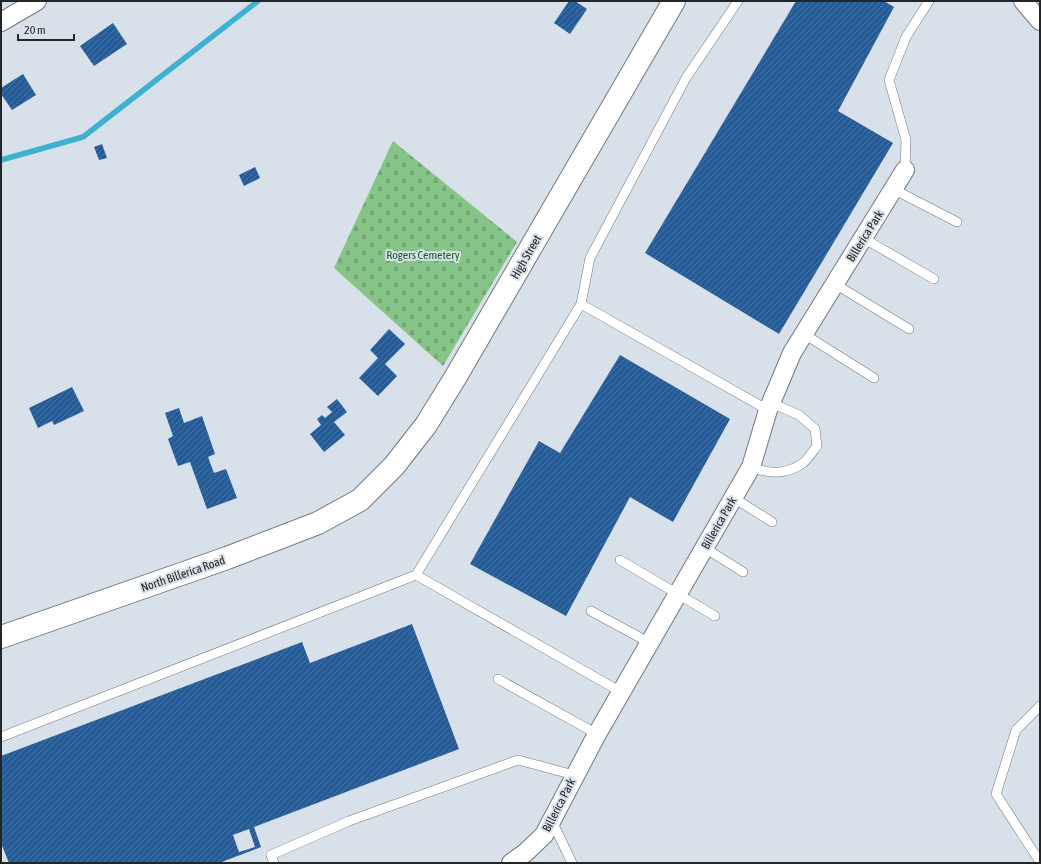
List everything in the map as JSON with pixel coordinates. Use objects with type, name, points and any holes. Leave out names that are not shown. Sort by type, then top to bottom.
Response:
[{"type":"main road","name":"High Street","points":[[360,500],[394,466],[426,425],[674,1]]},
{"type":"main road","name":"North Billerica Road","points":[[1,637],[235,555],[318,523],[360,500]]},
{"type":"street","points":[[1,22],[37,1]]},
{"type":"street","points":[[1023,1],[1040,21]]},
{"type":"street","name":"Billerica Park","points":[[511,863],[525,853],[544,835],[574,775],[597,734],[751,468],[769,406],[792,353],[905,170]]},
{"type":"lane","points":[[1,736],[416,575],[581,304],[590,258],[686,78],[738,1]]},
{"type":"lane","points":[[905,170],[906,140],[889,80],[906,37],[929,1]]},
{"type":"lane","points":[[893,189],[957,222]]},
{"type":"lane","points":[[863,238],[934,279]]},
{"type":"lane","points":[[835,284],[909,329]]},
{"type":"lane","points":[[581,304],[769,406],[799,415],[815,429],[817,446],[803,463],[784,472],[764,472],[751,468]]},
{"type":"lane","points":[[804,334],[874,378]]},
{"type":"lane","points":[[734,498],[772,522]]},
{"type":"lane","points":[[705,548],[743,572]]},
{"type":"lane","points":[[620,560],[715,616]]},
{"type":"lane","points":[[416,575],[621,692]]},
{"type":"lane","points":[[592,611],[650,643]]},
{"type":"lane","points":[[498,679],[597,734]]},
{"type":"lane","points":[[1040,706],[1016,730],[996,794],[1040,862]]},
{"type":"lane","points":[[274,863],[271,856],[349,821],[518,760],[574,775]]},
{"type":"lane","points":[[551,819],[572,863]]},
{"type":"green space","name":"Rogers Cemetery","points":[[393,141],[517,242],[443,366],[334,268]]},
{"type":"building","points":[[569,1],[575,1],[587,9],[570,34],[554,23]]},
{"type":"building","points":[[796,1],[884,1],[894,7],[838,111],[893,143],[779,334],[645,253]]},
{"type":"building","points":[[113,23],[127,44],[94,66],[80,46]]},
{"type":"building","points":[[23,74],[36,95],[12,110],[1,94],[1,88]]},
{"type":"building","points":[[102,144],[107,158],[99,160],[94,147]]},
{"type":"building","points":[[255,167],[260,178],[244,186],[239,175]]},
{"type":"building","points":[[389,329],[405,344],[385,364],[397,376],[378,396],[359,378],[378,358],[370,350]]},
{"type":"building","points":[[620,355],[730,419],[673,522],[630,497],[566,616],[470,564],[539,441],[560,453]]},
{"type":"building","points":[[72,387],[84,411],[54,425],[52,421],[38,428],[29,408]]},
{"type":"building","points":[[337,399],[347,412],[334,422],[345,435],[324,452],[310,434],[321,425],[317,419],[322,415],[325,418],[332,412],[327,407]]},
{"type":"building","points":[[179,408],[184,423],[202,416],[215,454],[208,457],[214,473],[226,469],[237,498],[207,509],[190,462],[178,466],[168,439],[173,436],[165,413]]},
{"type":"building","points":[[412,624],[459,749],[254,827],[261,847],[219,863],[9,863],[1,843],[1,756],[302,642],[310,663]],"holes":[[[249,829],[255,847],[239,852],[233,835]]]},
{"type":"waterway","points":[[1,160],[83,137],[258,1]]}]
